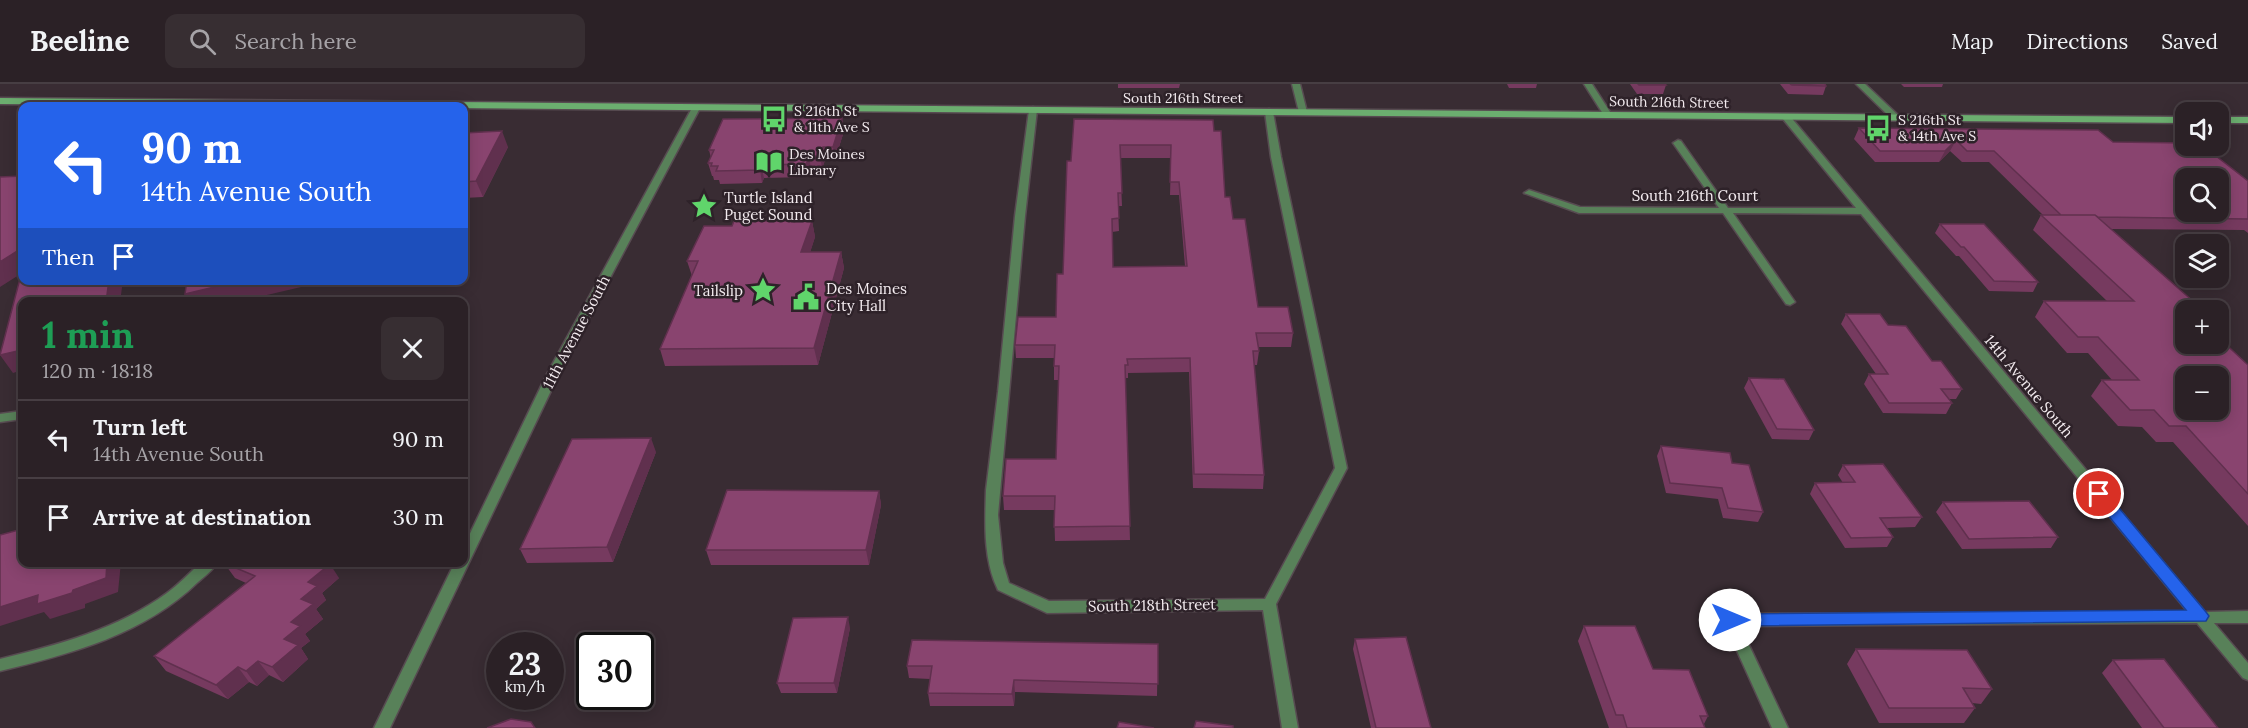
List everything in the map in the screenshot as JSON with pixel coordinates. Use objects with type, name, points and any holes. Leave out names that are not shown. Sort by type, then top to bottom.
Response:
[{"type":"main road","name":"South 216th Street","points":[[0,101],[99,102]]},
{"type":"main road","name":"South 216th Street","points":[[468,106],[2175,120]]},
{"type":"main road","points":[[2229,120],[2248,120]]},
{"type":"street","points":[[1296,84],[1303,112]]},
{"type":"street","points":[[1588,84],[1608,115]]},
{"type":"street","points":[[1860,84],[1896,118]]},
{"type":"street","name":"11th Avenue South","points":[[468,551],[552,376],[696,108]]},
{"type":"street","name":"South 218th Street","points":[[1033,110],[1016,253],[993,501],[994,563],[1003,586],[1047,607],[1269,604]]},
{"type":"street","points":[[1269,112],[1276,157],[1341,468],[1269,604],[1290,728]]},
{"type":"street","name":"14th Avenue South","points":[[1786,117],[2248,674]]},
{"type":"street","points":[[1678,143],[1790,302]]},
{"type":"street","name":"South 216th Court","points":[[1529,193],[1579,210],[1864,211]]},
{"type":"street","points":[[0,418],[18,416]]},
{"type":"street","points":[[0,665],[77,644],[123,624],[165,602],[205,567]]},
{"type":"street","name":"11th Avenue South","points":[[382,728],[460,567]]},
{"type":"street","points":[[1780,728],[1730,620],[2248,617]]},
{"type":"building","points":[[1665,84],[1666,85],[1639,85]]},
{"type":"building","points":[[1790,84],[1825,84],[1826,86],[1792,85]]},
{"type":"building","name":"Des Moines Library","points":[[842,118],[833,147],[823,147],[820,156],[809,156],[806,164],[761,165],[760,170],[716,171],[718,166],[711,166],[712,163],[708,163],[714,150],[709,150],[723,119]]},
{"type":"building","points":[[1074,119],[1213,120],[1214,131],[1221,131],[1225,197],[1230,197],[1233,219],[1245,219],[1258,307],[1288,307],[1293,333],[1256,333],[1259,351],[1253,351],[1264,475],[1194,474],[1190,358],[1127,359],[1128,365],[1125,365],[1130,526],[1054,527],[1055,496],[1003,496],[1006,459],[1056,459],[1059,366],[1054,366],[1055,345],[1015,345],[1018,317],[1056,317],[1057,274],[1063,274],[1067,161],[1071,161]],"holes":[[[1120,145],[1171,145],[1170,182],[1179,182],[1187,266],[1113,267],[1112,219],[1119,218],[1118,193],[1122,193]]]},
{"type":"building","points":[[1859,128],[2098,130],[2113,142],[2175,143],[2175,156],[2216,156],[2248,181],[2248,219],[2229,219],[2229,168],[2175,168],[2175,218],[2061,215],[1994,151],[1967,151],[1956,140],[1945,151],[1880,151]]},
{"type":"building","points":[[502,131],[476,181],[468,182],[468,133]]},
{"type":"building","points":[[18,176],[18,251],[0,262],[0,177]]},
{"type":"building","points":[[2041,215],[2095,215],[2175,285],[2175,288],[2192,300],[2175,300],[2175,354],[2229,354],[2229,347],[2248,365],[2248,494],[2186,426],[2169,426],[2154,410],[2130,410],[2102,380],[2139,380],[2098,337],[2078,337],[2044,301],[2134,301]]},
{"type":"building","points":[[734,221],[812,221],[801,252],[841,252],[814,348],[660,349],[698,261],[687,261],[704,226],[732,226]]},
{"type":"building","points":[[1940,224],[1984,224],[2038,282],[1994,281]]},
{"type":"building","points":[[18,285],[108,285],[107,297],[18,297],[18,351],[0,355]]},
{"type":"building","points":[[186,285],[223,285],[185,294]]},
{"type":"building","points":[[1846,314],[1880,314],[1888,325],[1906,326],[1932,361],[1941,361],[1962,389],[1941,389],[1952,403],[1889,403],[1869,374],[1888,374]]},
{"type":"building","points":[[1749,378],[1784,379],[1814,430],[1777,429]]},
{"type":"building","points":[[651,438],[607,547],[520,549],[572,439]]},
{"type":"building","points":[[1661,446],[1730,453],[1732,463],[1749,465],[1763,512],[1728,508],[1722,488],[1670,483]]},
{"type":"building","points":[[1883,464],[1922,517],[1880,518],[1893,537],[1851,538],[1815,483],[1855,482],[1843,465]]},
{"type":"building","points":[[727,490],[879,491],[866,550],[706,550]]},
{"type":"building","points":[[2029,501],[2058,537],[1969,539],[1943,502]]},
{"type":"building","points":[[18,530],[18,567],[107,567],[106,578],[73,590],[72,593],[37,604],[38,595],[0,607],[0,535]]},
{"type":"building","points":[[234,567],[326,567],[308,582],[317,586],[301,599],[313,604],[291,622],[300,626],[284,639],[298,645],[272,667],[258,661],[246,671],[238,667],[216,685],[154,656],[255,576]]},
{"type":"building","points":[[848,617],[834,683],[777,683],[793,618]]},
{"type":"building","points":[[1584,626],[1635,626],[1653,669],[1689,670],[1708,716],[1700,716],[1705,728],[1627,728],[1623,715],[1616,715]]},
{"type":"building","points":[[1406,637],[1431,728],[1376,728],[1355,639]]},
{"type":"building","points":[[912,640],[1158,644],[1158,684],[1014,680],[1012,694],[928,693],[932,666],[907,666]]},
{"type":"building","points":[[1856,649],[1967,650],[1992,689],[1963,688],[1975,708],[1889,708]]},
{"type":"building","points":[[2164,659],[2218,728],[2164,728],[2113,660]]},
{"type":"building","points":[[511,719],[531,722],[535,728],[487,728]]},
{"type":"building","points":[[1196,721],[1233,726],[1233,728],[1194,728]]},
{"type":"building","points":[[1119,722],[1154,728],[1117,728]]},
{"type":"place","name":"S 216th St & 11th Ave S","points":[[774,119]]},
{"type":"place","name":"S 216th St & 14th Ave S","points":[[1878,128]]},
{"type":"place","name":"Des Moines Library","points":[[769,162]]},
{"type":"place","name":"Turtle Island Puget Sound","points":[[704,206]]},
{"type":"place","name":"Tailslip","points":[[763,290]]},
{"type":"place","name":"Des Moines City Hall","points":[[806,297]]},
{"type":"route","points":[[1730,620],[2200,616],[2099,494]]}]
